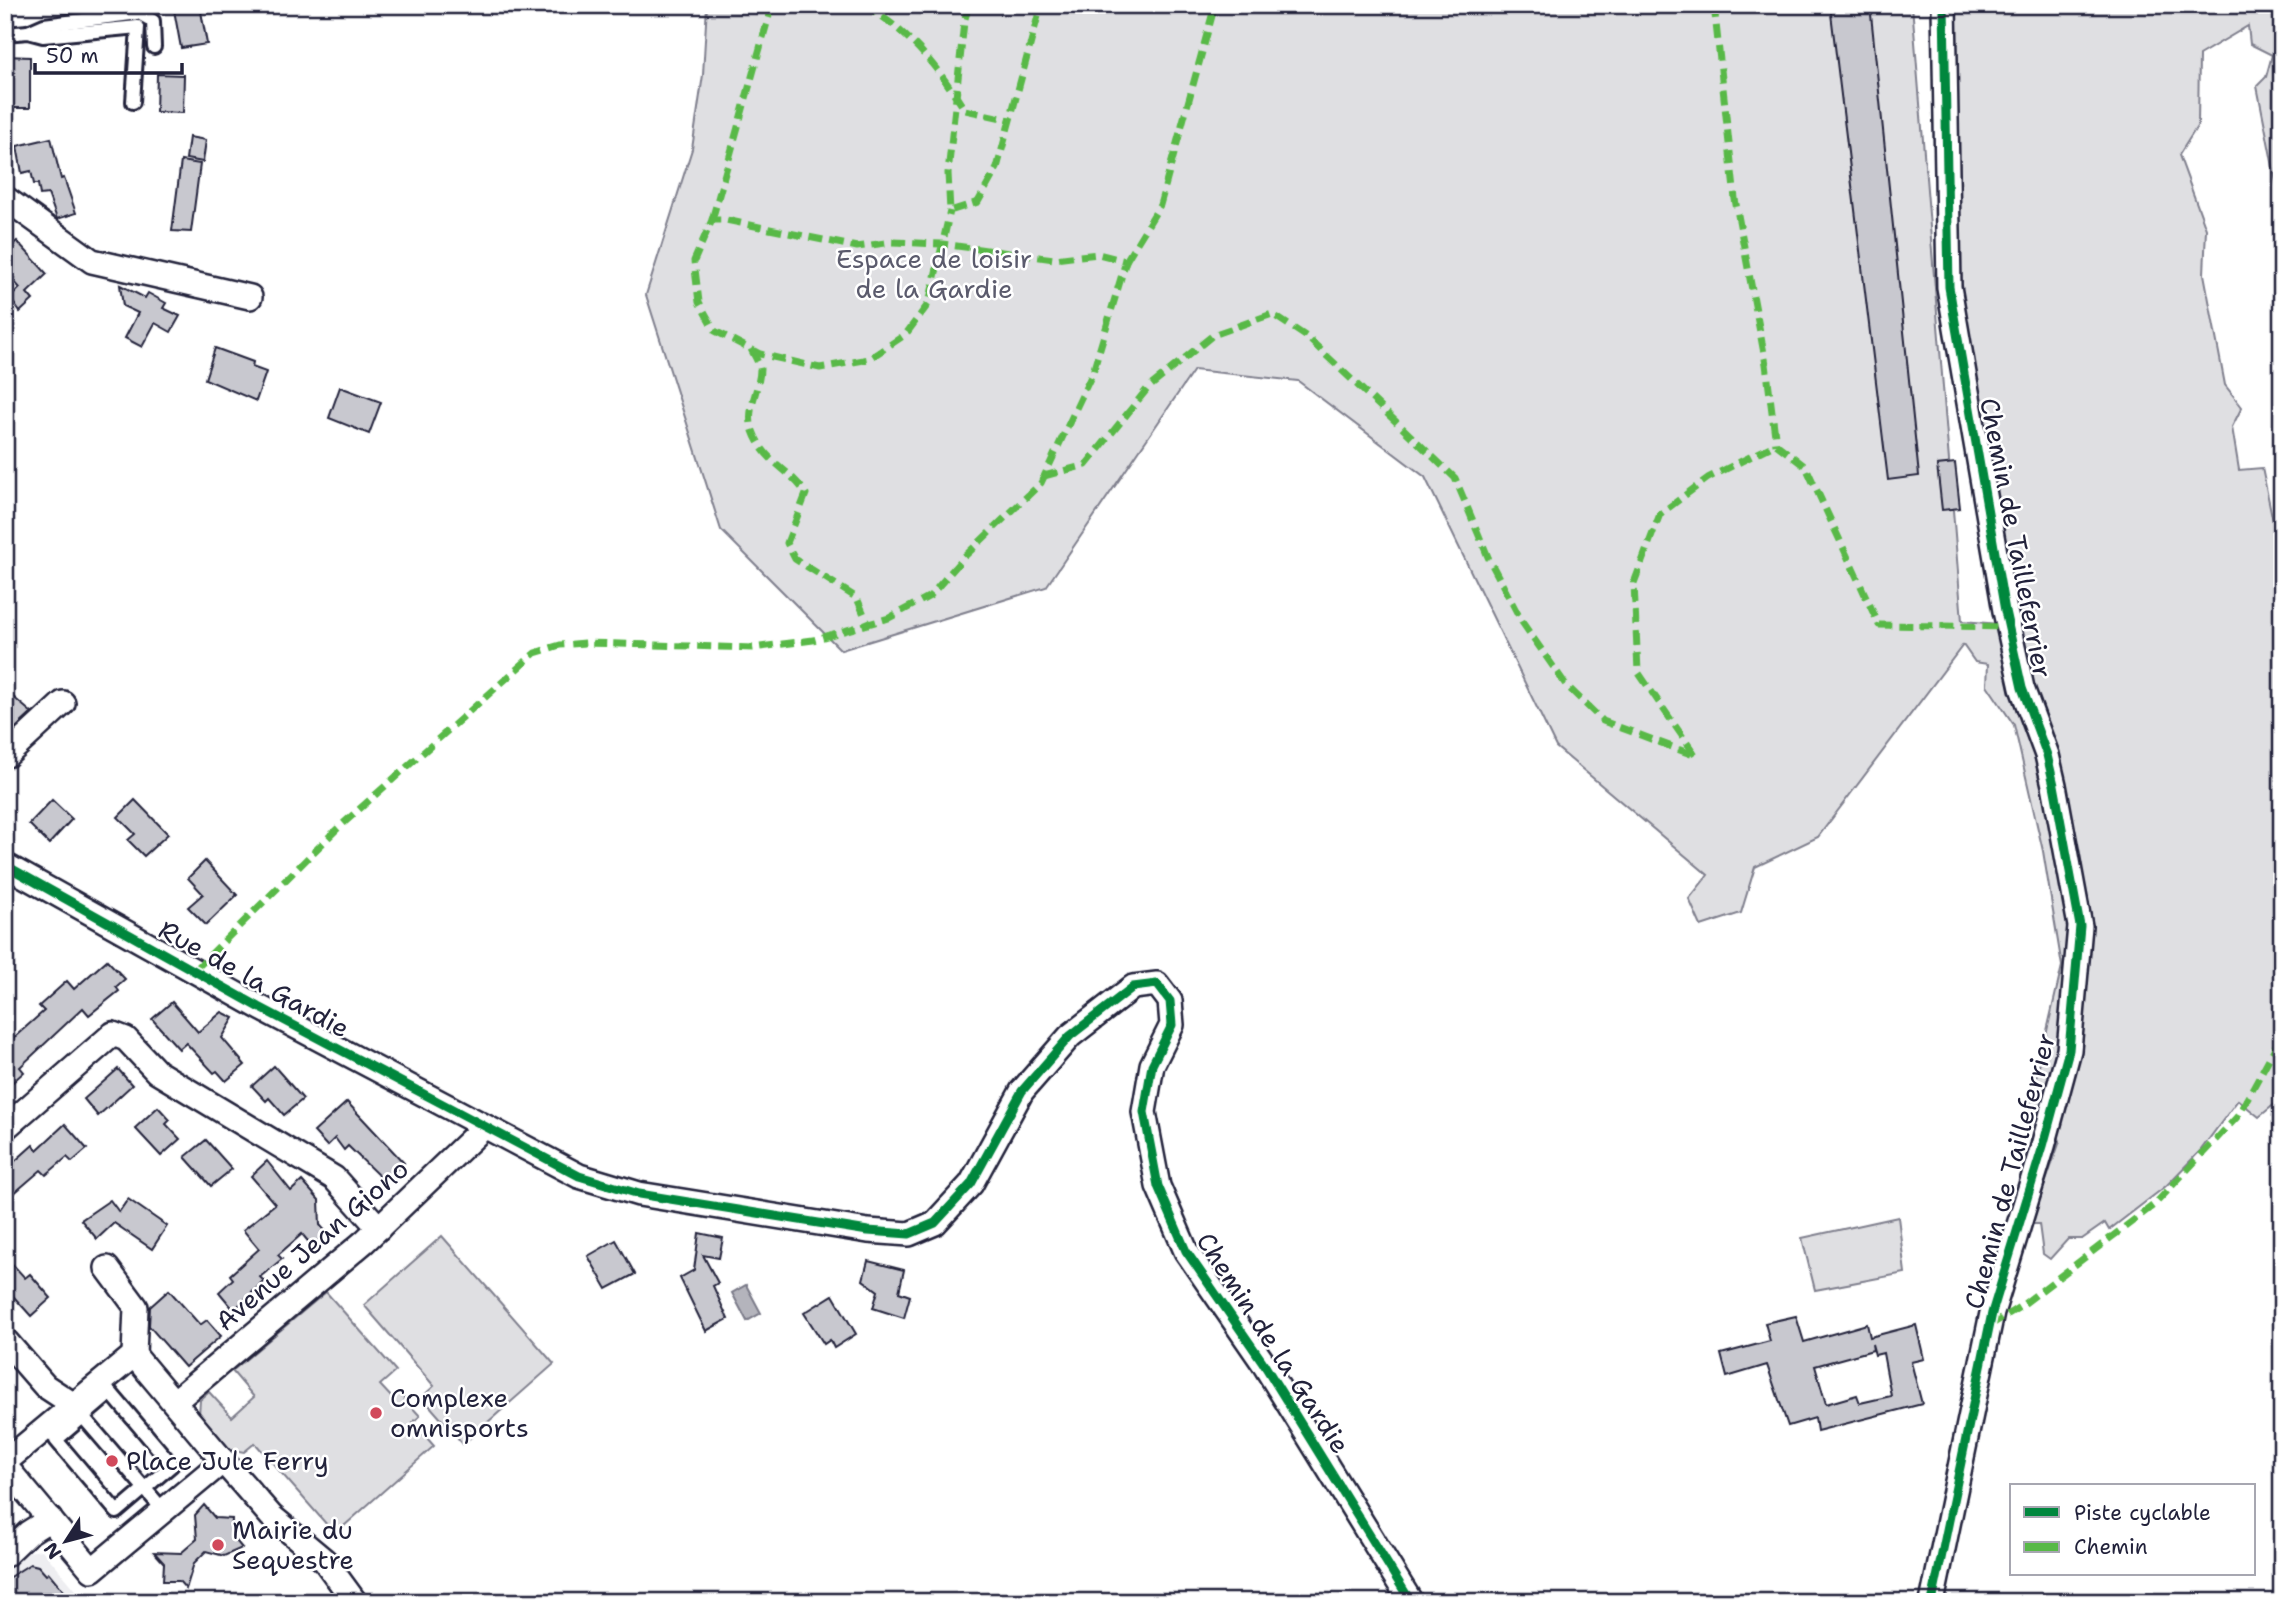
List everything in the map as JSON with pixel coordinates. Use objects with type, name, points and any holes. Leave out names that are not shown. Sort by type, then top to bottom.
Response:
[{"type":"street","name":"Chemin de Tailleferrier","points":[[1932,1602],[1992,1313],[2069,1050],[2080,926],[2047,755],[2022,688],[2005,611],[1948,287],[1944,5]]},
{"type":"street","points":[[5,198],[92,261],[250,297]]},
{"type":"street","points":[[6,756],[63,703]]},
{"type":"street","name":"Rue de la Gardie","points":[[5,864],[248,1001],[484,1127]]},
{"type":"street","name":"Chemin de la Gardie","points":[[484,1127],[579,1176],[639,1195],[868,1231],[909,1234],[934,1223],[971,1184],[1022,1091],[1070,1036],[1133,988],[1157,984],[1170,1001],[1172,1025],[1152,1065],[1144,1112],[1158,1186],[1186,1251],[1262,1361],[1411,1602]]},
{"type":"street","points":[[5,1128],[113,1034],[126,1040],[157,1072],[334,1178],[379,1228]]},
{"type":"street","name":"Avenue Jean Giono","points":[[174,1402],[379,1228],[484,1127]]},
{"type":"street","points":[[107,1268],[136,1307],[134,1355],[78,1411],[5,1464],[92,1570],[223,1461]]},
{"type":"street","points":[[5,1340],[45,1385],[78,1411]]},
{"type":"street","points":[[134,1355],[271,1516],[325,1561],[355,1602]]},
{"type":"street","points":[[5,1555],[28,1533],[50,1519]]},
{"type":"lane","points":[[5,34],[29,32],[44,25],[139,13],[153,21],[154,47]]},
{"type":"lane","points":[[29,32],[43,36],[138,27],[133,102]]},
{"type":"lane","points":[[111,1393],[172,1465],[145,1488],[117,1512],[56,1440],[78,1411],[111,1393]]},
{"type":"lane","points":[[78,1411],[164,1511]]},
{"type":"shaded area","points":[[746,1285],[761,1313],[747,1321],[732,1293]]},
{"type":"shaded area","points":[[42,1550],[86,1602],[5,1602],[5,1572],[28,1552]]},
{"type":"green space","name":"Espace de loisir de la Gardie","points":[[707,5],[1912,5],[1962,621],[2013,625],[1955,289],[1951,5],[2282,5],[2282,212],[2257,86],[2266,77],[2272,55],[2250,44],[2248,26],[2199,55],[2198,125],[2179,155],[2206,229],[2204,274],[2225,385],[2242,407],[2232,427],[2239,470],[2262,468],[2282,565],[2282,586],[2275,594],[2282,638],[2282,1098],[2259,1117],[2238,1100],[2200,1151],[2166,1186],[2109,1230],[2105,1223],[2082,1239],[2068,1239],[2050,1259],[2043,1254],[2039,1224],[2031,1224],[2060,1141],[2046,1103],[2028,1113],[2062,966],[2043,851],[2014,725],[1987,685],[1988,664],[1975,662],[1963,645],[1818,837],[1755,867],[1741,913],[1701,926],[1689,899],[1708,875],[1556,747],[1425,477],[1298,381],[1194,370],[1046,587],[841,650],[721,530],[646,295],[692,149],[703,75]]},
{"type":"green space","points":[[1898,1217],[1905,1273],[1815,1290],[1802,1238]]},
{"type":"green space","points":[[442,1236],[554,1364],[463,1444],[422,1397],[434,1386],[364,1305]]},
{"type":"green space","name":"Complexe omnisports","points":[[326,1292],[396,1371],[380,1385],[393,1399],[399,1393],[420,1416],[413,1422],[434,1446],[335,1534],[255,1443],[244,1452],[228,1449],[199,1415],[200,1400],[209,1392],[232,1417],[254,1397],[232,1371]]},
{"type":"building","points":[[1830,5],[1870,5],[1919,476],[1888,480]]},
{"type":"building","points":[[200,6],[207,44],[181,48],[174,10]]},
{"type":"building","points":[[5,56],[30,57],[30,108],[5,108]]},
{"type":"building","points":[[157,74],[184,75],[183,113],[156,112]]},
{"type":"building","points":[[189,137],[206,140],[203,162],[186,159]]},
{"type":"building","points":[[51,138],[61,179],[64,178],[76,213],[57,219],[48,194],[40,195],[31,171],[22,173],[17,146]]},
{"type":"building","points":[[181,161],[200,164],[191,232],[172,231]]},
{"type":"building","points":[[17,241],[47,274],[27,293],[33,300],[20,312],[10,298],[20,288],[5,271],[5,251]]},
{"type":"building","points":[[120,285],[145,298],[148,293],[166,303],[163,308],[180,316],[171,332],[155,323],[142,347],[125,338],[138,313],[123,306]]},
{"type":"building","points":[[215,348],[253,362],[252,367],[266,372],[256,401],[205,379]]},
{"type":"building","points":[[340,387],[381,402],[369,434],[329,418]]},
{"type":"building","points":[[1955,463],[1960,508],[1942,510],[1937,465]]},
{"type":"building","points":[[5,690],[32,713],[5,738]]},
{"type":"building","points":[[52,800],[72,819],[49,844],[29,824]]},
{"type":"building","points":[[135,800],[168,834],[144,856],[128,840],[135,834],[118,817]]},
{"type":"building","points":[[205,861],[237,895],[206,925],[188,907],[203,894],[188,878]]},
{"type":"building","points":[[107,960],[125,979],[116,987],[119,991],[89,1015],[83,1008],[20,1067],[24,1072],[5,1089],[5,1050],[13,1044],[10,1041],[44,1011],[39,1006],[67,981],[74,989]]},
{"type":"building","points":[[172,1002],[198,1032],[222,1012],[234,1018],[222,1038],[245,1065],[226,1081],[217,1071],[214,1073],[186,1043],[179,1049],[152,1019]]},
{"type":"building","points":[[274,1066],[303,1099],[284,1115],[269,1098],[266,1101],[252,1086]]},
{"type":"building","points":[[118,1069],[132,1085],[98,1116],[84,1099]]},
{"type":"building","points":[[347,1102],[404,1163],[384,1181],[348,1146],[344,1150],[335,1138],[327,1146],[314,1132]]},
{"type":"building","points":[[158,1107],[170,1120],[166,1124],[180,1139],[161,1156],[135,1128]]},
{"type":"building","points":[[65,1124],[87,1149],[72,1162],[67,1157],[46,1175],[41,1170],[5,1201],[5,1170],[33,1145],[37,1150]]},
{"type":"building","points":[[206,1140],[232,1169],[211,1186],[185,1157]]},
{"type":"building","points":[[267,1161],[291,1191],[302,1181],[319,1200],[320,1225],[327,1233],[312,1246],[302,1234],[278,1255],[282,1259],[260,1277],[264,1281],[234,1310],[219,1292],[233,1279],[230,1275],[259,1249],[243,1230],[275,1204],[251,1176]]},
{"type":"building","points":[[128,1199],[167,1226],[152,1249],[114,1223],[97,1239],[81,1220],[110,1200],[119,1212]]},
{"type":"building","points":[[699,1233],[723,1238],[719,1258],[703,1255],[718,1283],[713,1286],[728,1319],[706,1331],[680,1278],[694,1270]]},
{"type":"building","points":[[616,1240],[635,1274],[607,1289],[588,1256]]},
{"type":"building","points":[[5,1256],[25,1278],[30,1274],[51,1298],[31,1316],[5,1287]]},
{"type":"building","points":[[868,1261],[904,1270],[899,1292],[910,1296],[904,1318],[873,1308],[878,1291],[863,1280]]},
{"type":"building","points":[[169,1290],[200,1325],[207,1320],[221,1336],[185,1367],[149,1326],[150,1307]]},
{"type":"building","points":[[833,1295],[856,1334],[834,1348],[830,1340],[824,1344],[804,1313]]},
{"type":"building","points":[[1796,1316],[1804,1342],[1867,1324],[1870,1337],[1916,1325],[1924,1359],[1911,1362],[1922,1404],[1817,1431],[1815,1418],[1788,1426],[1767,1365],[1727,1377],[1721,1354],[1770,1341],[1765,1323]],"holes":[[[1872,1344],[1875,1355],[1883,1353],[1891,1396],[1860,1403],[1857,1395],[1826,1404],[1815,1366],[1873,1350]]]},
{"type":"building","name":"Mairie du Sequestre","points":[[204,1505],[215,1518],[232,1519],[231,1535],[242,1548],[224,1556],[206,1551],[194,1563],[186,1589],[179,1581],[163,1581],[164,1563],[154,1552],[181,1553],[197,1539],[195,1515]]},
{"type":"building","points":[[30,1564],[38,1566],[46,1575],[49,1573],[73,1602],[5,1602],[5,1580]]},
{"type":"marked path","points":[[712,220],[772,5]]},
{"type":"marked path","points":[[865,5],[909,39],[944,79],[965,110],[1011,120]]},
{"type":"marked path","points":[[969,5],[964,22],[948,173],[950,211],[978,202],[997,168],[1041,5]]},
{"type":"marked path","points":[[1126,261],[1160,205],[1215,5]]},
{"type":"marked path","points":[[1714,5],[1735,199],[1766,364],[1776,444]]},
{"type":"marked path","points":[[194,971],[337,829],[535,653],[560,645],[586,643],[753,648],[813,640],[889,618],[930,596],[964,557],[1041,483],[1093,372],[1126,261],[1098,254],[1054,259],[942,244],[892,242],[857,247],[726,220],[712,220],[694,261],[699,302],[715,331],[760,354],[820,368],[869,359],[906,334],[929,303],[950,211]]},
{"type":"marked path","points":[[1044,476],[1086,465],[1148,388],[1213,335],[1272,314],[1307,337],[1455,478],[1488,557],[1522,622],[1566,685],[1603,721],[1696,756],[1638,672],[1634,583],[1660,514],[1708,478],[1776,444],[1806,467],[1879,625],[2008,627]]},
{"type":"marked path","points":[[751,349],[760,369],[751,413],[752,428],[763,450],[806,494],[787,543],[795,559],[857,598],[868,624]]},
{"type":"marked path","points":[[1989,1326],[2021,1306],[2155,1204],[2237,1117],[2282,1035]]},
{"type":"cycle path","points":[[1932,1602],[1992,1313],[2069,1050],[2080,926],[2047,755],[2022,688],[2005,611],[1949,287],[1944,5]]},
{"type":"cycle path","points":[[5,865],[259,1007],[579,1176],[639,1194],[868,1231],[909,1234],[935,1223],[971,1184],[1022,1091],[1070,1036],[1133,987],[1157,984],[1170,1001],[1172,1025],[1152,1065],[1144,1112],[1158,1186],[1186,1251],[1262,1361],[1411,1602]]},
{"type":"place","name":"Complexe omnisports","points":[[376,1413]]},
{"type":"place","name":"Place Jule Ferry","points":[[112,1461]]},
{"type":"place","name":"Mairie du Sequestre","points":[[218,1545]]}]
